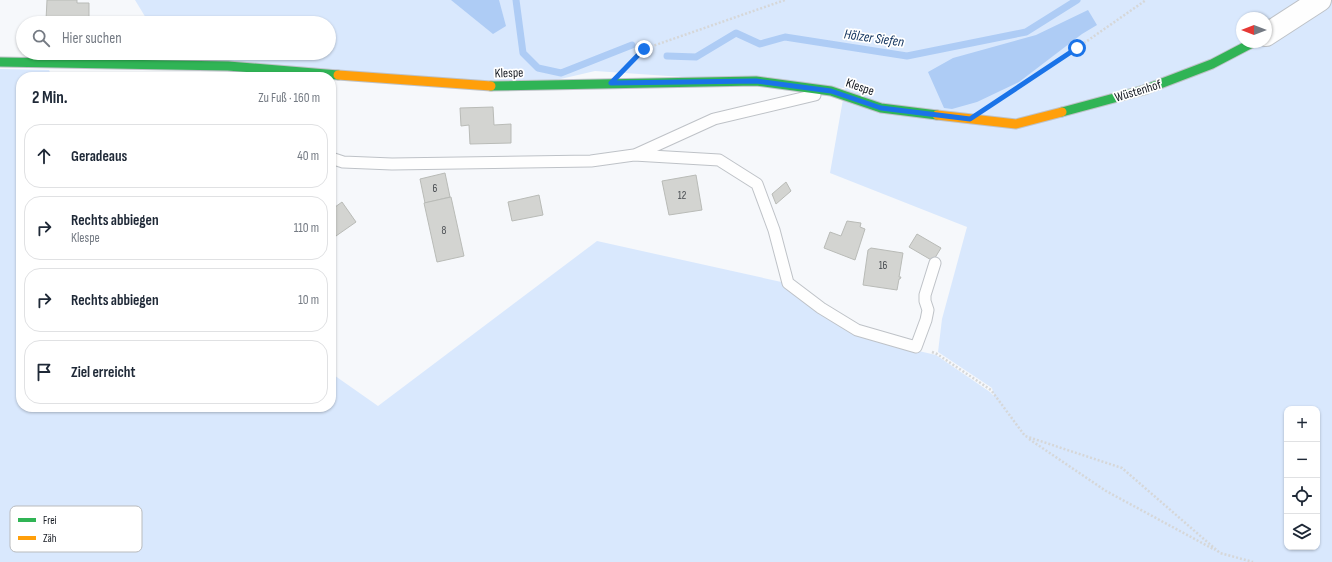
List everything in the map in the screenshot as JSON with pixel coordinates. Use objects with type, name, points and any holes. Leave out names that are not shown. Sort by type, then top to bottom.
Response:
[{"type":"street","points":[[1272,31],[1320,0]]},
{"type":"street","name":"Wüstenhof","points":[[1016,124],[1144,90],[1212,64],[1243,48]]},
{"type":"street","name":"Klespe","points":[[0,62],[228,66],[259,72]]},
{"type":"street","name":"Klespe","points":[[336,77],[484,86],[756,81],[831,91],[881,108],[1016,124]]},
{"type":"lane","points":[[634,155],[714,119],[831,91]]},
{"type":"lane","points":[[336,160],[343,162],[392,164],[591,161],[634,155],[719,160],[757,184],[774,230],[788,283],[821,308],[857,330],[916,347],[926,320],[928,310],[925,295],[935,263]]},
{"type":"path","points":[[611,83],[644,49],[785,0]]},
{"type":"path","points":[[970,119],[1146,0]]},
{"type":"path","points":[[916,347],[937,354],[991,390],[1025,436],[1106,491],[1220,553],[1253,562]]},
{"type":"path","points":[[1025,436],[1122,468],[1220,553]]},
{"type":"shaded area","points":[[135,0],[1332,0],[1332,562],[0,562],[0,69],[49,70],[50,72],[16,72],[16,412],[336,412],[336,377],[378,406],[597,241],[786,283],[821,310],[910,349],[936,355],[994,396],[992,388],[938,352],[942,319],[967,227],[830,173],[845,88],[595,71],[513,90],[336,75],[336,72],[303,72],[173,60],[336,60],[336,16],[145,16]]},
{"type":"water","points":[[451,0],[499,0],[506,26],[493,34]]},
{"type":"water","points":[[1088,10],[1097,25],[1082,34],[1019,82],[977,102],[952,109],[944,108],[928,72],[953,58],[1036,35]]},
{"type":"building","points":[[47,0],[77,0],[77,3],[89,3],[89,16],[46,16]]},
{"type":"building","points":[[493,107],[494,125],[511,124],[511,143],[470,144],[469,125],[461,126],[460,108]]},
{"type":"building","points":[[445,173],[450,197],[425,203],[420,179]]},
{"type":"building","points":[[696,175],[702,210],[669,215],[662,181]]},
{"type":"building","points":[[786,182],[791,191],[776,204],[772,194]]},
{"type":"building","points":[[539,195],[543,215],[512,221],[508,202]]},
{"type":"building","points":[[451,197],[464,256],[437,262],[424,203]]},
{"type":"building","points":[[342,202],[356,222],[336,236],[336,206]]},
{"type":"building","points":[[847,221],[861,223],[860,227],[865,229],[855,260],[824,248],[830,232],[841,236]]},
{"type":"building","points":[[917,234],[941,248],[933,261],[909,247]]},
{"type":"building","points":[[871,248],[903,253],[899,277],[901,277],[899,279],[897,290],[863,285],[868,250]]},
{"type":"waterway","name":"Hölzer Siefen","points":[[516,0],[523,53],[538,68],[561,73],[632,45]]},
{"type":"waterway","name":"Hölzer Siefen","points":[[667,56],[696,57],[736,33],[760,44],[785,37],[907,56],[1026,32],[1077,0]]},
{"type":"traffic: fast","points":[[1062,112],[1144,90],[1212,64],[1243,48]]},
{"type":"traffic: fast","points":[[0,62],[228,66],[301,72]]},
{"type":"traffic: fast","points":[[491,86],[756,81],[831,91],[881,108],[937,115]]},
{"type":"traffic: slow","points":[[338,75],[491,86]]},
{"type":"traffic: slow","points":[[937,115],[1016,124],[1062,112]]},
{"type":"route","points":[[644,49],[611,83],[756,81],[831,91],[881,108],[970,119],[1077,48]]}]
